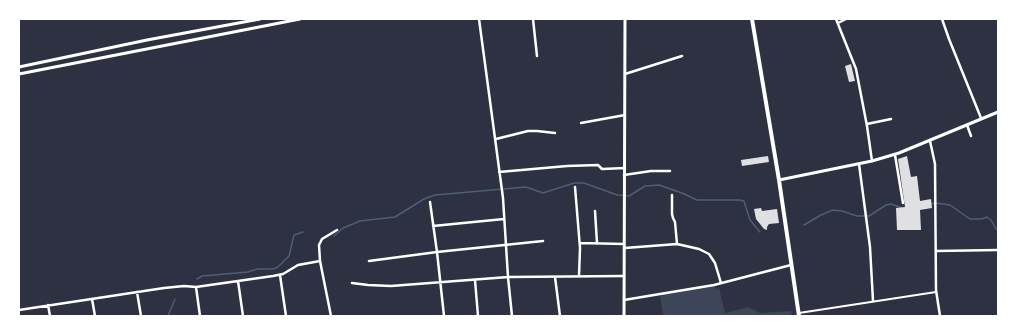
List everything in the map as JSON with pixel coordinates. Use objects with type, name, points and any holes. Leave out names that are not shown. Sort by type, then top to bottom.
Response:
[{"type":"main road","points":[[752,19],[779,180],[799,315]]},
{"type":"street","points":[[260,19],[242,21],[20,67],[20,74],[300,19]]},
{"type":"street","points":[[479,19],[503,198],[512,316]]},
{"type":"street","points":[[534,19],[537,56]]},
{"type":"street","points":[[624,316],[625,19]]},
{"type":"street","points":[[836,19],[856,69],[867,124],[872,161]]},
{"type":"street","points":[[838,23],[846,19]]},
{"type":"street","points":[[942,19],[981,118]]},
{"type":"street","points":[[70,56],[71,64]]},
{"type":"street","points":[[625,74],[682,56]]},
{"type":"street","points":[[779,180],[859,164],[895,155],[998,112]]},
{"type":"street","points":[[581,123],[624,115]]},
{"type":"street","points":[[867,124],[891,119]]},
{"type":"street","points":[[967,125],[971,136]]},
{"type":"street","points":[[496,139],[528,131],[555,133]]},
{"type":"street","points":[[930,140],[935,164],[936,292],[940,316]]},
{"type":"street","points":[[895,155],[903,203]]},
{"type":"street","points":[[859,164],[870,247],[873,301]]},
{"type":"street","points":[[499,172],[598,165],[602,169],[625,168]]},
{"type":"street","points":[[624,175],[651,171],[670,171]]},
{"type":"street","points":[[575,187],[580,243],[579,276]]},
{"type":"street","points":[[672,195],[672,214],[675,222],[677,244]]},
{"type":"street","points":[[430,202],[444,316]]},
{"type":"street","points":[[595,211],[597,243]]},
{"type":"street","points":[[434,226],[504,219]]},
{"type":"street","points":[[331,316],[320,261],[319,245],[322,239],[337,230]]},
{"type":"street","points":[[369,261],[543,241]]},
{"type":"street","points":[[580,243],[625,246],[677,244],[699,249],[709,254],[715,263],[721,283]]},
{"type":"street","points":[[936,251],[998,250]]},
{"type":"street","points":[[19,310],[179,286],[196,287],[280,275],[298,265],[320,261]]},
{"type":"street","points":[[624,300],[721,283],[792,264]]},
{"type":"street","points":[[280,275],[286,316]]},
{"type":"street","points":[[352,283],[391,286],[508,278],[624,276]]},
{"type":"street","points":[[555,277],[560,316]]},
{"type":"street","points":[[475,280],[478,316]]},
{"type":"street","points":[[238,281],[243,316]]},
{"type":"street","points":[[196,287],[200,316]]},
{"type":"street","points":[[137,292],[141,316]]},
{"type":"street","points":[[799,315],[873,301],[936,292]]},
{"type":"street","points":[[92,299],[95,316]]},
{"type":"street","points":[[48,305],[50,316]]},
{"type":"shaded area","points":[[714,285],[716,289],[719,288],[725,313],[748,307],[760,313],[791,311],[792,316],[663,316],[660,294]]},
{"type":"building","points":[[851,64],[855,81],[849,82],[845,66]]},
{"type":"building","points":[[768,156],[769,162],[742,166],[741,160]]},
{"type":"building","points":[[907,156],[911,177],[917,176],[920,201],[931,199],[932,208],[920,210],[921,230],[897,230],[896,208],[905,207],[898,159]]},
{"type":"building","points":[[761,208],[762,211],[777,209],[779,223],[769,224],[767,230],[764,229],[756,219],[754,209]]},
{"type":"waterway","points":[[334,236],[343,228],[360,221],[395,217],[424,199],[435,195],[526,187],[543,193],[574,183],[584,183],[617,195],[629,196],[645,186],[659,185],[697,200],[744,201],[750,220],[760,232]]},
{"type":"waterway","points":[[930,204],[936,203],[950,205],[970,219],[982,219],[987,217],[991,220],[996,229],[998,229]]},
{"type":"waterway","points":[[804,225],[833,210],[842,211],[857,216],[869,216],[886,205],[891,204],[902,208]]},
{"type":"waterway","points":[[197,279],[202,276],[248,272],[257,269],[273,269],[278,267],[289,256],[294,235],[303,232]]},
{"type":"waterway","points":[[168,316],[175,299]]}]
